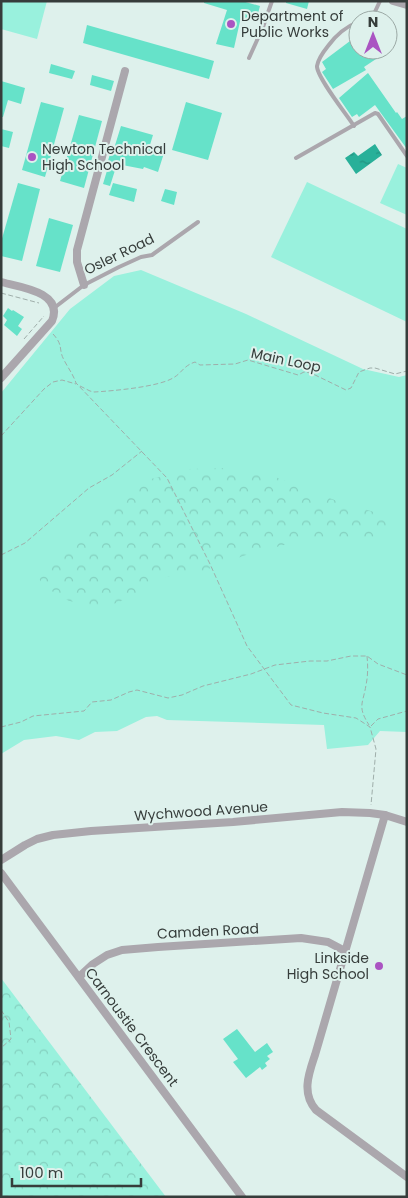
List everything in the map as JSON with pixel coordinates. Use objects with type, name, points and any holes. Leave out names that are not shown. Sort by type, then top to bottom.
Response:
[{"type":"street","points":[[393,1],[407,5]]},
{"type":"street","points":[[84,285],[76,256],[126,71]]},
{"type":"street","points":[[1,282],[40,293],[50,300],[54,308],[54,316],[46,328],[1,378]]},
{"type":"street","name":"Wychwood Avenue","points":[[1,860],[25,845],[53,835],[342,812],[385,815],[407,822]]},
{"type":"street","points":[[385,815],[307,1085],[308,1097],[316,1110],[407,1177]]},
{"type":"street","name":"Carnoustie Crescent","points":[[1,873],[242,1197]]},
{"type":"street","name":"Camden Road","points":[[80,977],[93,964],[107,955],[122,950],[301,938],[328,942],[345,951]]},
{"type":"lane","points":[[250,58],[272,1]]},
{"type":"lane","points":[[348,26],[334,37],[318,62],[317,69],[354,126]]},
{"type":"lane","points":[[296,158],[372,114],[378,114],[407,156]]},
{"type":"lane","name":"Osler Road","points":[[54,308],[84,285],[119,267],[142,257],[152,255],[198,222]]},
{"type":"path","points":[[1,293],[43,304]]},
{"type":"path","points":[[20,343],[46,315]]},
{"type":"path","points":[[46,328],[60,342],[63,359],[78,385],[167,478],[210,564],[247,646],[291,705],[323,713],[356,718],[370,727]]},
{"type":"path","name":"Main Loop","points":[[1,436],[44,389],[53,382],[62,380],[94,392],[148,386],[173,378],[186,365],[195,362],[200,365],[235,364],[248,360],[298,375],[304,372],[311,373],[346,390],[351,388],[359,372],[370,368],[395,374],[407,371]]},
{"type":"path","points":[[1,555],[25,543],[89,488],[112,475],[142,451]]},
{"type":"path","points":[[1,727],[21,722],[33,716],[84,712],[92,702],[111,700],[137,690],[168,698],[275,665],[327,661],[351,656],[367,656],[378,664],[407,675]]},
{"type":"path","points":[[367,656],[366,686],[361,701],[363,715],[370,727],[376,749],[370,813]]},
{"type":"path","points":[[370,727],[378,719],[407,711]]},
{"type":"path","points":[[1,1010],[9,1022],[11,1039],[1,1048]]},
{"type":"green space","points":[[1,1],[47,1],[37,39],[1,29]]},
{"type":"green space","points":[[398,164],[407,168],[407,215],[380,203]]},
{"type":"green space","points":[[307,182],[407,229],[407,322],[271,257]]},
{"type":"green space","points":[[141,270],[246,314],[363,369],[399,377],[407,375],[407,732],[380,731],[368,745],[327,749],[324,725],[167,720],[157,716],[146,717],[117,731],[95,732],[79,740],[56,736],[24,740],[1,754],[1,393],[70,309],[114,276]]},
{"type":"green space","points":[[224,468],[273,476],[337,501],[391,517],[394,530],[377,539],[352,542],[299,541],[246,555],[200,572],[166,577],[141,593],[99,610],[91,605],[69,601],[43,586],[37,574],[90,525],[147,480],[189,469]]},
{"type":"green space","points":[[1,978],[166,1197],[1,1197]]},
{"type":"water","points":[[375,144],[382,155],[356,174],[345,158],[354,152],[358,156]]},
{"type":"building","name":"Department of Public Works","points":[[204,1],[242,1],[260,6],[256,21],[241,17],[234,48],[216,44],[227,10],[204,3]]},
{"type":"building","points":[[286,1],[309,1],[307,9],[286,3]]},
{"type":"building","points":[[87,25],[214,61],[209,79],[83,43]]},
{"type":"building","points":[[348,42],[348,60],[374,60],[364,67],[366,70],[333,89],[322,72],[326,69],[322,62]]},
{"type":"building","points":[[51,64],[75,71],[72,79],[49,73]]},
{"type":"building","points":[[368,73],[396,113],[402,119],[407,116],[407,149],[375,105],[359,117],[357,114],[352,117],[339,98]]},
{"type":"building","points":[[92,75],[114,81],[111,91],[90,85]]},
{"type":"building","points":[[1,81],[25,88],[21,104],[8,100],[3,117],[1,117]]},
{"type":"building","points":[[41,102],[64,108],[45,177],[22,170]]},
{"type":"building","points":[[186,102],[222,113],[208,160],[172,150]]},
{"type":"building","points":[[79,115],[102,121],[84,188],[60,181]]},
{"type":"building","points":[[121,126],[153,135],[149,148],[164,153],[158,172],[144,167],[143,169],[117,164],[110,186],[103,184],[110,154],[112,155]]},
{"type":"building","name":"Newton Technical High School","points":[[1,129],[13,132],[9,148],[1,146]]},
{"type":"building","points":[[18,183],[40,189],[22,261],[1,256],[1,242]]},
{"type":"building","points":[[113,183],[137,189],[134,202],[109,195]]},
{"type":"building","points":[[165,189],[177,192],[174,205],[161,201]]},
{"type":"building","points":[[49,218],[73,225],[60,272],[36,266]]},
{"type":"building","points":[[8,308],[24,317],[18,326],[22,329],[17,336],[4,325],[7,320],[3,316]]},
{"type":"building","points":[[237,1029],[255,1052],[267,1043],[273,1052],[267,1056],[270,1059],[265,1063],[267,1066],[262,1070],[260,1067],[246,1078],[233,1062],[238,1059],[223,1039]]},
{"type":"place","name":"Department of Public Works","points":[[231,24]]},
{"type":"place","name":"Newton Technical High School","points":[[32,157]]},
{"type":"place","name":"Linkside High School","points":[[379,966]]}]
